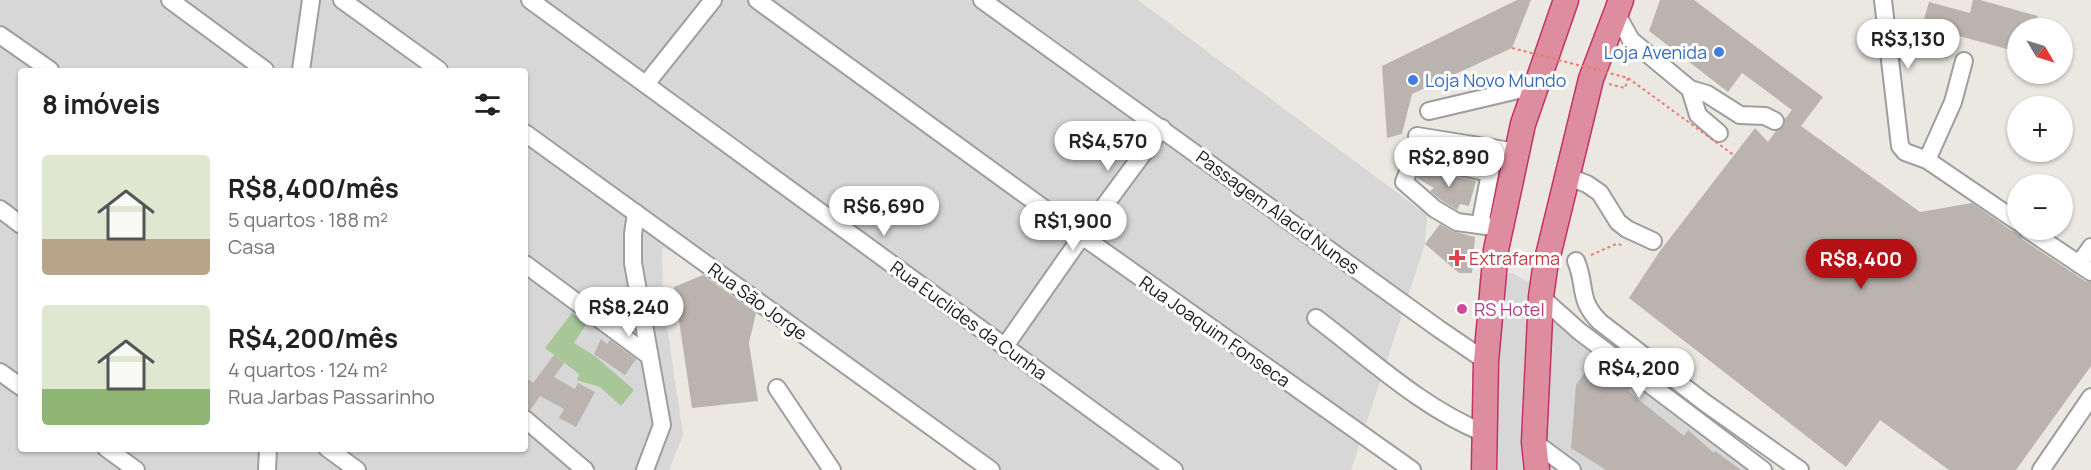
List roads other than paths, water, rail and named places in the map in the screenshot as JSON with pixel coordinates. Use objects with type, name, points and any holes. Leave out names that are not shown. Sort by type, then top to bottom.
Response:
[{"type":"highway","points":[[1484,470],[1486,361],[1496,249],[1491,226],[1517,152],[1522,124],[1566,0]]},
{"type":"highway","points":[[1537,470],[1534,442],[1541,297],[1545,268],[1590,80],[1619,6]]},
{"type":"street","points":[[170,0],[262,68]]},
{"type":"street","points":[[301,68],[311,0]]},
{"type":"street","points":[[342,0],[436,68]]},
{"type":"street","name":"Rua Euclides da Cunha","points":[[530,0],[1174,470]]},
{"type":"street","points":[[646,84],[713,0]]},
{"type":"street","name":"Rua Joaquim Fonseca","points":[[758,0],[1082,236],[1412,470]]},
{"type":"street","name":"Passagem Alacid Nunes","points":[[982,0],[1486,361]]},
{"type":"street","points":[[1883,0],[1900,146],[1905,152],[1927,160],[2007,215]]},
{"type":"street","points":[[1619,6],[1631,40],[1690,89],[1707,94],[1740,115],[1765,116],[1776,121]]},
{"type":"street","points":[[0,36],[47,68]]},
{"type":"street","points":[[1927,160],[1953,102],[1964,61]]},
{"type":"street","points":[[1429,111],[1536,86]]},
{"type":"street","points":[[1690,89],[1698,115],[1719,133]]},
{"type":"street","points":[[1005,346],[1082,236],[1162,128]]},
{"type":"street","name":"Rua São Jorge","points":[[528,135],[992,470]]},
{"type":"street","points":[[1417,135],[1517,152]]},
{"type":"street","points":[[1414,157],[1490,173],[1491,226],[1457,222],[1435,209],[1404,182],[1414,157]]},
{"type":"street","points":[[1566,176],[1587,184],[1600,193],[1618,222],[1627,230],[1653,241]]},
{"type":"street","points":[[0,209],[18,223]]},
{"type":"street","points":[[636,213],[633,263],[662,425],[645,470]]},
{"type":"street","points":[[2043,240],[2085,268],[2091,247]]},
{"type":"street","points":[[1576,261],[1580,270],[1582,294],[1591,313],[1600,322],[1704,402],[1800,470]]},
{"type":"street","points":[[528,266],[648,355]]},
{"type":"street","points":[[1541,297],[1579,331],[1763,470]]},
{"type":"street","points":[[1316,318],[1426,402],[1457,422],[1484,433]]},
{"type":"street","points":[[0,372],[18,385]]},
{"type":"street","points":[[777,388],[832,470]]},
{"type":"street","points":[[2043,469],[2091,397]]},
{"type":"street","points":[[528,422],[585,470]]},
{"type":"street","points":[[1534,442],[1572,470]]},
{"type":"street","points":[[111,452],[136,470]]},
{"type":"street","points":[[267,470],[268,452]]},
{"type":"street","points":[[332,452],[357,470]]},
{"type":"place","name":"Loja Avenida","points":[[1719,52]]},
{"type":"place","name":"Loja Novo Mundo","points":[[1413,80]]},
{"type":"place","name":"Extrafarma","points":[[1457,258]]},
{"type":"place","name":"RS Hotel","points":[[1462,309]]}]
